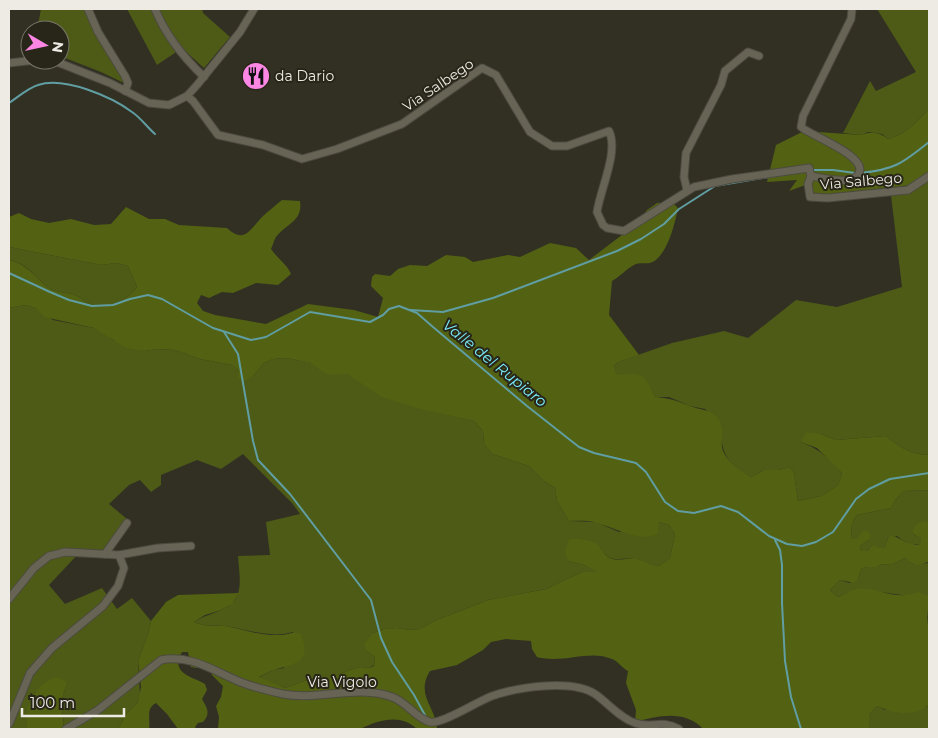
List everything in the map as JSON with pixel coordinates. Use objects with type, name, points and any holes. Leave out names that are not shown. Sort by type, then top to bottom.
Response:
[{"type":"street","points":[[88,9],[98,32],[128,83],[126,91]]},
{"type":"street","points":[[155,9],[168,36],[204,77]]},
{"type":"street","points":[[9,62],[36,60],[57,62],[110,83],[149,103],[169,105],[187,96],[204,77],[240,32],[254,9]]},
{"type":"street","points":[[811,176],[836,180],[853,179],[859,172],[856,159],[806,132],[801,127],[803,116],[851,19],[852,9]]},
{"type":"street","points":[[687,190],[684,177],[686,153],[721,85],[725,70],[748,52],[759,56]]},
{"type":"street","name":"Via Salbego","points":[[187,96],[193,101],[218,135],[263,145],[302,158],[337,149],[402,124],[482,68],[496,75],[530,132],[552,146],[567,146],[608,131],[611,136],[611,155],[597,212],[603,225],[607,228],[624,231],[694,186],[732,179],[808,168],[811,176],[808,184],[810,197],[828,198],[908,190],[929,176]]},
{"type":"street","points":[[105,554],[127,523]]},
{"type":"street","points":[[9,599],[34,568],[49,556],[65,552],[119,555],[158,548],[191,546]]},
{"type":"street","points":[[9,724],[30,672],[52,648],[103,606],[118,586],[124,568],[119,555]]},
{"type":"street","name":"Via Vigolo","points":[[66,729],[98,710],[161,660],[171,658],[201,664],[242,683],[286,694],[380,693],[394,697],[431,723],[443,721],[493,696],[545,686],[564,686],[585,688],[636,723],[670,724],[679,729]]},
{"type":"green space","points":[[41,9],[88,9],[126,84],[70,60],[70,20],[39,20]]},
{"type":"green space","points":[[127,9],[202,9],[203,13],[230,37],[204,68],[182,48],[157,65]]},
{"type":"green space","points":[[877,9],[929,9],[929,109],[906,131],[888,139],[882,134],[868,132],[861,135],[843,133],[870,81],[876,91],[916,72]]},
{"type":"green space","points":[[929,109],[929,175],[911,185],[816,196],[808,184],[789,191],[797,180],[767,182],[776,145],[804,131],[861,135],[875,133],[888,139],[906,131]]},
{"type":"green space","points":[[929,175],[929,455],[917,454],[906,450],[886,436],[836,440],[821,434],[801,442],[824,455],[842,473],[838,485],[821,496],[798,501],[794,473],[790,467],[778,470],[764,470],[751,477],[736,468],[727,457],[722,443],[722,426],[705,409],[690,406],[669,397],[656,397],[639,376],[617,376],[614,366],[618,362],[672,343],[724,331],[748,338],[796,300],[837,307],[902,287],[890,187],[911,185]]},
{"type":"green space","points":[[282,200],[300,201],[297,217],[280,232],[271,249],[291,274],[278,285],[256,283],[233,293],[222,292],[209,298],[201,295],[197,303],[203,311],[266,324],[308,304],[354,310],[378,317],[383,298],[371,286],[372,277],[375,274],[390,276],[398,269],[410,265],[427,266],[446,255],[465,257],[473,262],[508,255],[520,257],[550,243],[576,248],[589,260],[635,225],[647,210],[657,203],[672,202],[678,208],[669,239],[661,254],[650,263],[638,264],[628,268],[612,281],[609,315],[639,355],[618,362],[614,366],[617,375],[639,375],[645,379],[656,397],[677,401],[708,411],[716,416],[722,426],[723,452],[734,465],[751,477],[764,470],[778,470],[790,467],[794,473],[798,501],[821,496],[838,485],[842,473],[817,448],[801,442],[806,432],[821,434],[836,440],[886,436],[906,450],[917,454],[929,455],[929,490],[903,491],[891,508],[857,515],[852,523],[851,539],[857,539],[863,531],[868,531],[871,535],[869,540],[860,546],[861,551],[866,551],[874,545],[884,548],[888,538],[892,535],[906,542],[916,545],[921,544],[921,539],[912,533],[914,527],[929,521],[929,563],[915,564],[905,558],[891,565],[881,564],[877,567],[866,567],[861,569],[858,580],[854,583],[840,580],[830,590],[838,597],[864,588],[901,595],[918,592],[929,596],[927,623],[929,627],[929,705],[910,713],[890,711],[877,706],[869,715],[869,729],[703,729],[696,723],[679,716],[661,716],[635,722],[636,710],[626,683],[628,671],[614,660],[594,655],[547,659],[537,657],[532,649],[531,641],[506,639],[491,642],[483,650],[457,665],[430,671],[426,679],[425,694],[436,721],[437,729],[417,729],[404,721],[389,720],[374,723],[360,729],[218,729],[219,717],[216,706],[221,697],[223,686],[212,675],[210,670],[201,666],[191,667],[188,652],[182,652],[179,659],[181,670],[189,677],[205,684],[207,690],[202,699],[208,713],[203,722],[198,723],[195,727],[196,729],[178,729],[156,703],[149,711],[149,729],[118,729],[127,713],[138,702],[141,687],[138,661],[151,621],[166,602],[178,595],[239,593],[232,604],[205,615],[194,622],[198,624],[225,626],[265,634],[301,634],[305,651],[300,660],[259,677],[285,688],[310,679],[330,678],[360,667],[369,668],[374,666],[375,657],[367,651],[364,644],[373,633],[384,629],[420,629],[434,621],[488,600],[546,589],[582,572],[597,572],[584,565],[568,561],[565,551],[569,539],[581,539],[592,542],[613,559],[637,559],[659,566],[670,558],[675,534],[669,525],[659,522],[658,534],[643,537],[628,534],[594,522],[569,521],[557,501],[555,488],[544,481],[529,466],[492,454],[484,444],[483,431],[474,421],[416,408],[382,397],[347,374],[328,375],[311,363],[286,358],[273,359],[264,363],[253,376],[245,381],[238,377],[239,370],[232,365],[200,359],[175,350],[156,349],[145,351],[126,348],[94,328],[44,317],[36,308],[25,305],[9,308],[9,260],[25,267],[49,288],[75,295],[92,305],[111,305],[129,296],[137,287],[128,266],[116,263],[101,265],[9,247],[9,217],[19,213],[31,219],[49,223],[71,219],[94,225],[111,224],[126,207],[149,219],[165,219],[179,225],[227,228],[233,233],[242,235],[250,231],[264,215]]},
{"type":"green space","points":[[9,247],[101,265],[116,263],[128,266],[137,287],[129,296],[111,305],[92,305],[75,295],[55,291],[46,286],[25,267],[9,260]]},
{"type":"green space","points":[[25,305],[36,308],[53,320],[94,328],[113,340],[145,351],[156,349],[175,350],[200,359],[232,365],[253,376],[264,363],[273,359],[286,358],[312,363],[319,370],[347,374],[407,405],[474,421],[483,431],[484,444],[492,454],[529,466],[544,481],[555,488],[557,501],[569,521],[596,522],[619,532],[659,522],[669,525],[675,534],[670,558],[659,566],[636,559],[612,558],[604,553],[600,547],[568,561],[584,565],[598,572],[589,574],[582,572],[546,589],[488,600],[434,621],[420,629],[384,629],[373,633],[367,651],[375,657],[374,665],[369,668],[360,667],[330,678],[310,679],[285,688],[258,678],[273,670],[284,668],[293,632],[267,634],[194,622],[223,609],[235,599],[240,586],[238,556],[270,555],[266,522],[300,514],[292,503],[243,454],[221,469],[197,460],[161,475],[161,485],[151,492],[140,480],[129,485],[109,504],[127,519],[107,550],[81,551],[49,585],[65,604],[102,588],[117,609],[132,598],[151,621],[138,661],[140,695],[138,702],[127,713],[118,729],[63,729],[62,700],[68,682],[35,692],[29,703],[26,729],[9,729],[9,308]]},
{"type":"green space","points":[[929,490],[929,521],[912,533],[921,539],[921,544],[908,543],[897,536],[888,538],[884,548],[870,548],[866,551],[861,551],[860,546],[869,540],[861,536],[857,539],[851,539],[852,523],[857,515],[891,508],[903,491]]},
{"type":"green space","points":[[905,558],[913,564],[929,563],[929,611],[908,596],[856,589],[838,597],[830,590],[840,580],[849,583],[858,580],[861,569],[876,567],[881,564],[891,565]]},
{"type":"green space","points":[[929,611],[929,627],[927,623]]},
{"type":"green space","points":[[56,677],[68,682],[62,702],[63,729],[26,729],[30,701],[40,687]]},
{"type":"green space","points":[[929,705],[929,729],[869,729],[869,715],[877,706],[885,710],[927,707]]},
{"type":"waterway","points":[[9,103],[34,86],[61,83],[100,94],[113,100],[138,117],[155,134]]},
{"type":"waterway","points":[[860,173],[881,170],[898,164],[929,142]]},
{"type":"waterway","points":[[813,170],[855,173]]},
{"type":"waterway","points":[[410,310],[443,312],[493,298],[617,251],[641,239],[664,224],[679,209],[715,186],[781,175]]},
{"type":"waterway","name":"Valle del Rupiaro","points":[[9,273],[69,300],[92,306],[113,305],[148,295],[162,299],[213,328],[251,340],[266,337],[310,312],[370,322],[383,315],[389,309],[399,306],[417,313],[527,406],[579,447],[594,453],[636,463],[646,472],[665,502],[678,511],[694,513],[721,506],[738,512],[769,536],[787,544],[802,546],[816,542],[833,532],[856,499],[869,489],[890,479],[929,473]]},
{"type":"waterway","points":[[224,332],[238,354],[258,460],[290,494],[371,600],[381,638],[392,662],[426,717]]},
{"type":"waterway","points":[[775,540],[780,550],[782,565],[785,661],[791,697],[801,729]]},
{"type":"place","name":"da Dario","points":[[256,76]]}]
